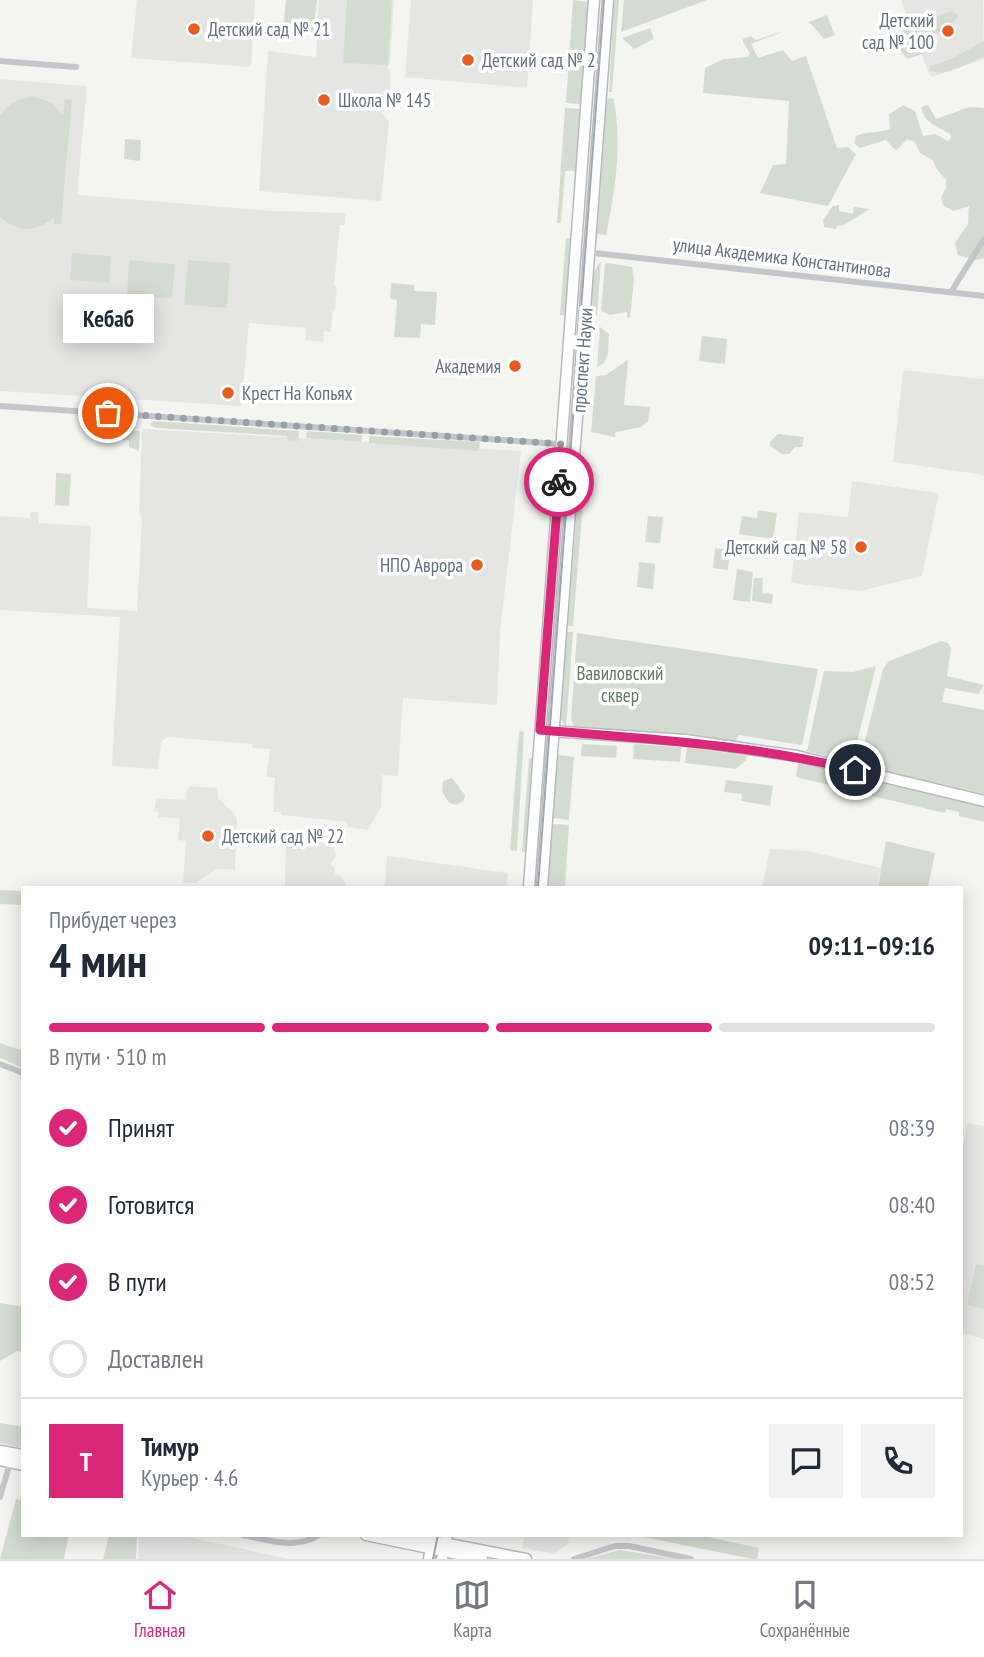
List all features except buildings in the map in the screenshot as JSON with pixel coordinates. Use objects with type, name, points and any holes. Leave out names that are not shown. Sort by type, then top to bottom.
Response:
[{"type":"main road","name":"проспект Науки","points":[[528,886],[594,0]]},
{"type":"main road","name":"проспект Науки","points":[[542,886],[608,0]]},
{"type":"main road","points":[[540,730],[685,740],[788,754],[984,801]]},
{"type":"main road","points":[[0,1451],[11,1458]]},
{"type":"main road","points":[[378,1537],[526,1559]]},
{"type":"main road","points":[[407,1537],[432,1546]]},
{"type":"main road","points":[[444,1547],[482,1559]]},
{"type":"street","points":[[0,61],[76,67]]},
{"type":"street","points":[[951,292],[984,239]]},
{"type":"street","name":"улица Академика Константинова","points":[[576,251],[984,296]]},
{"type":"street","points":[[0,406],[575,445]]},
{"type":"street","points":[[0,1064],[21,1072]]},
{"type":"street","points":[[0,1497],[11,1458]]},
{"type":"street","points":[[254,1537],[293,1544],[314,1537]]},
{"type":"street","points":[[574,1559],[622,1546],[691,1559]]},
{"type":"shaded area","name":"Детский сад № 21","points":[[137,0],[255,0],[251,67],[131,58]]},
{"type":"shaded area","name":"Школа № 145","points":[[319,0],[394,0],[390,63],[387,69],[390,70],[390,95],[376,105],[389,121],[381,201],[259,191],[268,51],[316,57]]},
{"type":"shaded area","name":"Детский сад № 2","points":[[411,0],[533,0],[527,88],[405,77]]},
{"type":"shaded area","name":"Детский сад № 100","points":[[901,0],[983,0],[984,59],[932,77]]},
{"type":"shaded area","points":[[0,79],[87,86],[77,195],[275,211],[346,213],[345,225],[340,225],[334,286],[337,287],[331,332],[324,331],[323,342],[305,340],[306,328],[249,323],[241,406],[0,391]]},
{"type":"shaded area","points":[[903,370],[984,379],[984,475],[893,462]]},
{"type":"shaded area","points":[[142,429],[521,451],[500,632],[497,705],[403,698],[398,776],[382,775],[381,807],[368,830],[347,827],[347,822],[273,812],[275,777],[266,777],[270,749],[253,748],[252,744],[167,737],[161,742],[158,769],[112,766],[120,617],[0,610],[0,516],[30,518],[30,512],[38,512],[39,523],[91,526],[87,608],[137,611],[142,519],[139,514]]},
{"type":"shaded area","name":"Детский сад № 58","points":[[852,481],[939,493],[922,576],[860,591],[791,583],[799,512],[848,517]]},
{"type":"shaded area","name":"Детский сад № 22","points":[[190,786],[218,788],[218,798],[235,814],[237,820],[235,870],[217,869],[195,883],[183,882],[186,841],[178,840],[180,819],[158,817],[158,812],[154,811],[156,798],[186,800]]},
{"type":"shaded area","name":"Детский сад № 22","points":[[286,839],[335,844],[334,852],[337,854],[330,864],[346,886],[285,886]]},
{"type":"shaded area","points":[[770,849],[807,851],[881,868],[877,886],[762,886]]},
{"type":"shaded area","points":[[387,856],[508,873],[506,886],[385,886]]},
{"type":"shaded area","points":[[967,1123],[984,1126],[984,1339],[963,1334],[963,1144]]},
{"type":"shaded area","points":[[139,1537],[188,1537],[289,1559],[138,1559]]},
{"type":"shaded area","points":[[524,1537],[569,1537],[568,1544],[554,1554],[522,1548]]},
{"type":"green space","points":[[286,0],[317,0],[313,33],[283,30]]},
{"type":"green space","points":[[347,0],[392,0],[388,65],[343,63]]},
{"type":"green space","points":[[573,0],[589,2],[581,104],[566,103]]},
{"type":"green space","points":[[614,0],[619,0],[612,92],[609,92]]},
{"type":"green space","points":[[624,0],[707,0],[621,32]]},
{"type":"green space","points":[[952,11],[958,15],[957,19],[931,39],[922,54],[908,59],[904,55],[899,42],[907,24]]},
{"type":"green space","points":[[827,15],[835,35],[824,39],[809,22]]},
{"type":"green space","points":[[650,28],[654,39],[634,49],[622,38]]},
{"type":"green space","points":[[780,32],[751,44],[758,58],[783,50],[792,61],[806,56],[837,148],[848,147],[856,154],[828,206],[760,193],[773,165],[786,164],[789,101],[703,93],[705,68],[724,59],[748,57],[750,53],[743,39],[751,36],[756,40]]},
{"type":"green space","points":[[984,41],[984,56],[949,71],[929,70],[930,66],[951,59]]},
{"type":"green space","points":[[35,97],[53,103],[63,115],[65,99],[72,100],[61,224],[54,224],[54,217],[41,226],[27,229],[13,226],[0,217],[0,116],[14,102]]},
{"type":"green space","points":[[613,98],[618,149],[606,235],[597,234],[607,99]]},
{"type":"green space","points":[[903,105],[915,111],[923,136],[935,134],[948,141],[950,134],[928,121],[921,107],[928,105],[936,119],[969,107],[984,108],[984,258],[976,260],[958,255],[955,243],[968,224],[969,206],[953,211],[943,205],[941,198],[946,180],[933,160],[920,153],[915,142],[907,139],[897,150],[886,140],[860,148],[854,143],[856,136],[890,129],[889,114]]},
{"type":"green space","points":[[565,108],[581,109],[577,171],[565,171],[561,223],[557,223]]},
{"type":"green space","points":[[125,139],[141,140],[140,161],[124,159]]},
{"type":"green space","points":[[839,205],[839,211],[853,214],[854,207],[870,209],[842,226],[838,225],[836,229],[824,227],[823,220],[833,206]]},
{"type":"green space","points":[[566,238],[572,238],[566,315],[560,315]]},
{"type":"green space","points":[[72,253],[111,256],[109,283],[70,280]]},
{"type":"green space","points":[[129,260],[175,264],[172,299],[127,295]]},
{"type":"green space","points":[[188,260],[230,263],[227,308],[184,305]]},
{"type":"green space","points":[[601,261],[597,317],[592,304],[591,288],[594,273]]},
{"type":"green space","points":[[605,264],[632,267],[634,280],[630,318],[627,317],[627,312],[610,315],[601,311]]},
{"type":"green space","points":[[391,283],[414,285],[414,291],[437,292],[435,325],[421,324],[420,338],[394,337],[397,300],[390,299]]},
{"type":"green space","points":[[600,327],[609,334],[608,354],[604,363],[597,367]]},
{"type":"green space","points":[[702,336],[727,339],[725,364],[699,361]]},
{"type":"green space","points":[[628,360],[624,405],[650,407],[648,421],[641,427],[616,432],[616,429],[615,437],[591,432],[596,376],[606,375]]},
{"type":"green space","points":[[153,421],[299,431],[298,441],[288,440],[287,436],[156,428],[150,425]]},
{"type":"green space","points":[[114,430],[140,431],[139,451],[129,447],[129,440],[117,439]]},
{"type":"green space","points":[[307,431],[362,435],[361,442],[306,438]]},
{"type":"green space","points":[[778,434],[804,437],[802,447],[795,447],[789,454],[782,454],[770,446],[770,442]]},
{"type":"green space","points":[[369,436],[480,442],[479,451],[369,443]]},
{"type":"green space","points":[[56,473],[71,474],[69,506],[55,505]]},
{"type":"green space","points":[[578,490],[584,490],[573,626],[568,626]]},
{"type":"green space","points":[[758,510],[777,513],[773,539],[739,534],[742,516],[757,518]]},
{"type":"green space","points":[[648,516],[663,517],[660,543],[645,542]]},
{"type":"green space","points":[[715,548],[730,550],[728,570],[713,568]]},
{"type":"green space","points":[[639,562],[655,564],[653,589],[637,587]]},
{"type":"green space","points":[[737,569],[753,572],[750,602],[733,600]]},
{"type":"green space","points":[[754,578],[763,578],[762,593],[773,594],[772,604],[752,601]]},
{"type":"green space","points":[[567,632],[573,632],[566,727],[560,718]]},
{"type":"green space","name":"Вавиловский сквер","points":[[577,633],[818,669],[802,745],[739,735],[736,741],[574,727],[571,719]]},
{"type":"green space","points":[[941,641],[948,643],[951,648],[947,676],[984,685],[978,694],[945,688],[942,702],[984,710],[984,794],[859,765],[883,669],[889,661]]},
{"type":"green space","points":[[876,666],[852,762],[807,751],[824,671],[853,672]]},
{"type":"green space","points":[[519,731],[524,732],[517,851],[510,850]]},
{"type":"green space","points":[[582,744],[617,746],[616,758],[581,756]]},
{"type":"green space","points":[[634,744],[681,747],[680,762],[633,759]]},
{"type":"green space","points":[[687,747],[747,756],[736,769],[685,763]]},
{"type":"green space","points":[[558,755],[574,757],[569,820],[553,818]]},
{"type":"green space","points":[[529,758],[533,758],[525,852],[522,852]]},
{"type":"green space","points":[[798,763],[984,807],[984,822],[959,816],[959,812],[946,809],[945,813],[868,795],[868,790],[852,786],[850,790],[796,777]]},
{"type":"green space","points":[[452,778],[465,795],[464,800],[456,805],[449,803],[442,791],[443,781]]},
{"type":"green space","points":[[726,780],[773,786],[770,806],[741,801],[742,794],[724,792]]},
{"type":"green space","points":[[553,824],[569,825],[565,886],[548,886]]},
{"type":"green space","points":[[886,841],[935,853],[928,886],[878,886]]},
{"type":"green space","points":[[0,890],[21,891],[21,905],[0,904]]},
{"type":"green space","points":[[0,1043],[21,1050],[21,1067],[0,1058]]},
{"type":"green space","points":[[976,1264],[984,1265],[984,1309],[967,1305]]},
{"type":"green space","points":[[0,1303],[21,1307],[21,1352],[17,1351],[0,1361]]},
{"type":"green space","points":[[0,1423],[21,1427],[21,1448],[0,1443]]},
{"type":"green space","points":[[16,1499],[21,1500],[21,1537],[69,1537],[64,1559],[0,1559]]},
{"type":"green space","points":[[108,1537],[137,1537],[136,1559],[103,1559]]},
{"type":"green space","points":[[644,1537],[708,1537],[759,1548],[757,1559]]},
{"type":"green space","points":[[620,1550],[676,1559],[586,1559]]},
{"type":"tram line","points":[[538,886],[604,0]]},
{"type":"tram line","points":[[433,1559],[438,1537]]},
{"type":"way so far","points":[[108,413],[562,444],[559,482]]},
{"type":"place","name":"Детский сад № 21","points":[[194,29]]},
{"type":"place","name":"Детский сад № 100","points":[[948,31]]},
{"type":"place","name":"Детский сад № 2","points":[[468,60]]},
{"type":"place","name":"Школа № 145","points":[[324,100]]},
{"type":"place","name":"Академия","points":[[515,366]]},
{"type":"place","name":"Крест На Копьях","points":[[228,393]]},
{"type":"place","name":"Кебаб","points":[[108,413]]},
{"type":"place","name":"Детский сад № 58","points":[[861,547]]},
{"type":"place","name":"НПО Аврора","points":[[477,565]]},
{"type":"place","name":"Детский сад № 22","points":[[208,836]]},
{"type":"route","points":[[559,482],[540,730],[685,740],[797,756],[855,770]]}]
